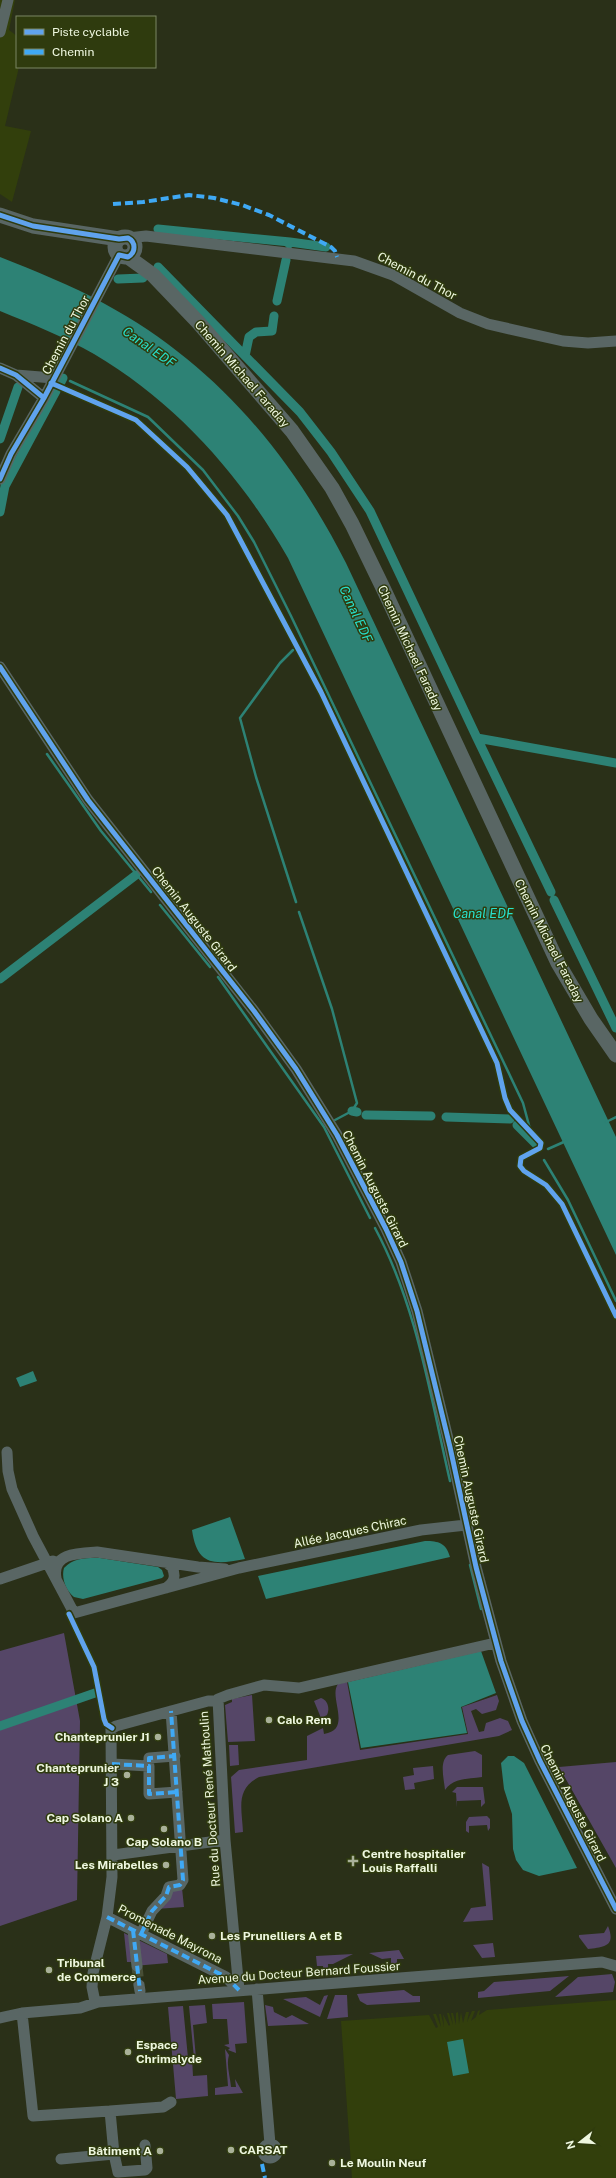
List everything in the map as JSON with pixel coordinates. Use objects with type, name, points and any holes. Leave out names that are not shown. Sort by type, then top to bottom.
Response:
[{"type":"main road","points":[[0,215],[28,225],[94,235],[125,247]]},
{"type":"main road","name":"Chemin Michael Faraday","points":[[125,247],[198,322],[292,431],[323,474],[342,505],[384,590],[558,963],[578,1000],[616,1055]]},
{"type":"street","points":[[0,32],[8,0]]},
{"type":"street","name":"Chemin du Thor","points":[[0,368],[16,375],[44,398],[125,247],[155,238],[354,260],[393,275],[460,313],[488,324],[568,342],[616,341]]},
{"type":"street","name":"Chemin du Thor","points":[[16,375],[54,378]]},
{"type":"street","points":[[0,479],[11,454],[44,398]]},
{"type":"street","name":"Chemin Auguste Girard","points":[[0,667],[88,800],[254,1011],[296,1070],[341,1141],[388,1233],[408,1282],[417,1311],[495,1644],[528,1736],[616,1910]]},
{"type":"street","points":[[7,1452],[8,1471],[12,1489],[57,1581]]},
{"type":"street","name":"Allée Jacques Chirac","points":[[57,1581],[74,1613],[239,1568],[414,1532],[466,1525]]},
{"type":"street","name":"Allée Jacques Chirac","points":[[0,1579],[67,1556],[97,1552],[210,1568],[239,1568]]},
{"type":"street","points":[[57,1581],[55,1572],[56,1565],[67,1556]]},
{"type":"street","points":[[166,1588],[172,1584],[174,1579],[173,1569],[167,1563]]},
{"type":"street","name":"Rue du Docteur René Mathoulin","points":[[239,1990],[225,1840],[216,1701],[228,1694],[264,1686],[299,1688],[495,1644]]},
{"type":"street","points":[[95,2002],[92,1987],[93,1973],[107,1917],[113,1855],[111,1730],[113,1727],[208,1701],[216,1701]]},
{"type":"street","points":[[137,1966],[137,1932],[152,1911],[166,1896],[169,1887],[183,1883],[171,1711]]},
{"type":"street","points":[[149,1762],[149,1758],[175,1756]]},
{"type":"street","points":[[112,1764],[149,1766],[149,1794],[177,1792]]},
{"type":"street","points":[[113,1855],[225,1840]]},
{"type":"street","name":"Promenade Mayrona","points":[[107,1917],[226,1977],[239,1990]]},
{"type":"street","name":"Avenue du Docteur Bernard Foussier","points":[[0,2018],[22,2013],[78,2009],[95,2002],[602,1962],[616,1956]]},
{"type":"street","name":"Avenue du Docteur Bernard Foussier","points":[[602,1962],[616,1966]]},
{"type":"street","points":[[257,1989],[270,2144],[276,2148],[276,2154],[272,2158],[264,2161]]},
{"type":"street","points":[[22,2013],[33,2116],[163,2107],[171,2102]]},
{"type":"street","points":[[110,2111],[114,2154],[118,2172],[145,2170],[147,2168],[145,2145]]},
{"type":"street","points":[[61,2159],[114,2154]]},
{"type":"shaded area","points":[[0,0],[15,0],[9,30],[16,35],[16,68],[19,68],[5,126],[31,131],[12,202],[0,194]]},
{"type":"shaded area","points":[[64,1633],[80,1721],[77,1900],[0,1926],[0,1651]]},
{"type":"shaded area","points":[[347,1682],[360,1750],[468,1734],[462,1707],[497,1695],[499,1701],[496,1710],[482,1714],[476,1709],[471,1711],[479,1732],[484,1731],[486,1723],[500,1718],[508,1721],[512,1730],[499,1736],[259,1777],[246,1787],[243,1794],[241,1808],[243,1832],[235,1833],[231,1777],[239,1770],[307,1760],[307,1736],[323,1728],[324,1734],[333,1731],[337,1726],[339,1720],[336,1690],[338,1684]]},
{"type":"shaded area","points":[[252,1695],[255,1741],[228,1742],[225,1705],[232,1702],[232,1699]]},
{"type":"shaded area","points":[[321,1698],[327,1703],[328,1710],[327,1715],[321,1718],[314,1701]]},
{"type":"shaded area","points":[[229,1745],[238,1745],[239,1765],[230,1766]]},
{"type":"shaded area","points":[[475,1751],[482,1755],[482,1777],[457,1781],[448,1786],[445,1790],[443,1766],[445,1758],[448,1755]]},
{"type":"shaded area","points":[[616,1762],[616,1868],[559,1767]]},
{"type":"shaded area","points":[[433,1766],[434,1779],[414,1783],[415,1789],[405,1790],[403,1777],[414,1775],[413,1768]]},
{"type":"shaded area","points":[[457,1787],[483,1787],[485,1803],[481,1807],[481,1800],[457,1801],[457,1808],[456,1793],[452,1792]]},
{"type":"shaded area","points":[[487,1816],[490,1819],[490,1828],[488,1831],[487,1825],[469,1826],[469,1833],[466,1831],[466,1822],[469,1817]]},
{"type":"shaded area","points":[[482,1863],[489,1867],[493,1920],[463,1922],[471,1908],[486,1906]]},
{"type":"shaded area","points":[[182,1888],[184,1907],[156,1909],[171,1889]]},
{"type":"shaded area","points":[[608,1926],[611,1938],[610,1942],[604,1946],[588,1949],[579,1937],[579,1935],[604,1933]]},
{"type":"shaded area","points":[[124,1933],[167,1954],[168,1963],[134,1966],[131,1962],[127,1962]]},
{"type":"shaded area","points":[[493,1943],[495,1957],[482,1958],[473,1945]]},
{"type":"shaded area","points":[[399,1950],[404,1959],[397,1959],[397,1965],[391,1965],[391,1958],[382,1959],[369,1953]]},
{"type":"shaded area","points":[[353,1954],[333,1964],[328,1964],[328,1971],[324,1972],[323,1966],[317,1966],[316,1956]]},
{"type":"shaded area","points":[[612,1974],[615,1982],[613,1992],[555,1997],[578,1977]]},
{"type":"shaded area","points":[[569,1976],[550,1991],[478,1998],[478,1992],[484,1991],[494,1982]]},
{"type":"shaded area","points":[[404,1990],[413,1996],[420,1996],[420,2002],[367,2005],[360,2001],[357,1994]]},
{"type":"shaded area","points":[[328,1995],[320,2017],[283,1999],[306,1997],[320,2005],[324,1996]]},
{"type":"shaded area","points":[[335,1995],[347,1995],[348,2017],[327,2019]]},
{"type":"shaded area","points":[[616,2000],[616,2178],[352,2178],[341,2021],[429,2015],[436,2028],[438,2027],[433,2014],[436,2014],[441,2027],[439,2014],[441,2014],[444,2027],[443,2014],[449,2026],[450,2025],[447,2013],[449,2013],[453,2025],[451,2013],[453,2013],[456,2025],[456,2013],[458,2012],[459,2024],[461,2012],[463,2023],[466,2012],[469,2012],[467,2022],[472,2011],[475,2011],[471,2021],[476,2017],[478,2011],[480,2010],[479,2015],[487,2010]]},
{"type":"shaded area","points":[[244,2002],[247,2043],[235,2044],[236,2053],[228,2050],[230,2048],[224,2045],[229,2044],[227,2019],[213,2019],[212,2004]]},
{"type":"shaded area","points":[[205,2005],[207,2023],[193,2025],[196,2058],[194,2058],[189,2006]]},
{"type":"shaded area","points":[[265,2005],[273,2007],[274,2012],[286,2018],[292,2015],[309,2024],[268,2026]]},
{"type":"shaded area","points":[[183,2006],[188,2058],[192,2058],[193,2076],[207,2075],[208,2096],[176,2099],[168,2007]]},
{"type":"shaded area","points":[[225,2049],[229,2055],[228,2067],[231,2087],[236,2087],[235,2079],[243,2093],[215,2095],[215,2088],[228,2086]]},
{"type":"water","name":"Canal EDF","points":[[0,257],[92,297],[144,328],[181,354],[214,383],[245,414],[274,448],[300,484],[346,563],[616,1137],[616,1255],[288,558],[270,528],[250,498],[228,470],[179,418],[153,395],[124,373],[94,354],[60,336],[0,311]]},
{"type":"water","points":[[33,1371],[37,1381],[20,1387],[16,1378]]},
{"type":"water","points":[[230,1517],[245,1559],[216,1562],[203,1557],[198,1551],[194,1542],[192,1530]]},
{"type":"water","points":[[425,1541],[438,1542],[444,1546],[450,1557],[266,1599],[258,1576]]},
{"type":"water","points":[[86,1558],[100,1558],[158,1567],[162,1570],[164,1576],[162,1578],[83,1599],[74,1597],[65,1584],[63,1576],[64,1568],[68,1564],[77,1560]]},
{"type":"water","points":[[481,1651],[496,1693],[461,1707],[467,1733],[361,1748],[348,1682]]},
{"type":"water","points":[[508,1756],[514,1756],[524,1763],[577,1868],[539,1876],[523,1870],[516,1860],[513,1849],[512,1814],[504,1789],[501,1763]]},
{"type":"water","points":[[463,2039],[469,2073],[453,2076],[447,2042]]},
{"type":"waterway","points":[[158,229],[290,242]]},
{"type":"waterway","points":[[289,244],[290,242],[326,247]]},
{"type":"waterway","points":[[277,301],[286,260]]},
{"type":"waterway","points":[[158,267],[300,412],[331,452],[370,511],[477,738]]},
{"type":"waterway","points":[[118,279],[143,278]]},
{"type":"waterway","points":[[245,356],[249,337],[256,332],[272,331],[274,316]]},
{"type":"waterway","points":[[60,384],[63,378]]},
{"type":"waterway","points":[[70,381],[148,417],[203,470],[238,516],[254,542],[291,616],[523,1103],[530,1129]]},
{"type":"waterway","points":[[0,439],[18,387]]},
{"type":"waterway","points":[[0,512],[5,486],[56,391]]},
{"type":"waterway","points":[[293,650],[280,663],[240,718],[256,777],[296,902]]},
{"type":"waterway","points":[[551,892],[477,738],[616,763]]},
{"type":"waterway","points":[[47,754],[101,831],[151,892]]},
{"type":"waterway","points":[[0,979],[136,875]]},
{"type":"waterway","points":[[554,900],[616,1028]]},
{"type":"waterway","points":[[160,905],[210,967]]},
{"type":"waterway","points":[[299,912],[332,1009],[357,1103],[352,1111],[335,1120]]},
{"type":"waterway","points":[[218,977],[324,1127],[370,1218]]},
{"type":"waterway","points":[[352,1111],[357,1112]]},
{"type":"waterway","points":[[366,1115],[431,1116]]},
{"type":"waterway","points":[[446,1117],[510,1119]]},
{"type":"waterway","points":[[606,1122],[616,1117]]},
{"type":"waterway","points":[[517,1125],[537,1145]]},
{"type":"waterway","points":[[548,1149],[566,1141]]},
{"type":"waterway","points":[[544,1160],[568,1200],[616,1301]]},
{"type":"waterway","points":[[375,1228],[402,1288],[412,1320],[429,1384],[450,1481]]},
{"type":"waterway","points":[[470,1565],[481,1609]]},
{"type":"waterway","points":[[0,1726],[95,1693]]},
{"type":"tunnel","points":[[137,1966],[139,1985]]},
{"type":"marked path","points":[[113,204],[143,202],[189,195],[214,198],[242,205],[269,215],[331,247],[335,251],[337,257]]},
{"type":"marked path","points":[[141,1934],[152,1911],[166,1896],[169,1887],[180,1885],[183,1880],[171,1711]]},
{"type":"marked path","points":[[149,1762],[149,1758],[175,1756]]},
{"type":"marked path","points":[[112,1764],[149,1766],[149,1794],[177,1792]]},
{"type":"marked path","points":[[107,1917],[226,1977],[239,1990]]},
{"type":"marked path","points":[[133,1930],[140,1991]]},
{"type":"marked path","points":[[262,2164],[265,2178]]},
{"type":"cycle path","points":[[0,215],[33,226],[119,239],[128,238],[134,244],[134,250],[131,255],[128,257],[119,255],[44,398],[11,454],[0,479]]},
{"type":"cycle path","points":[[0,368],[16,375],[44,398]]},
{"type":"cycle path","points":[[51,383],[136,420],[187,467],[227,515],[321,692],[497,1063],[505,1098],[510,1110],[541,1143],[540,1148],[521,1158],[520,1166],[524,1171],[546,1185],[562,1204],[616,1316]]},
{"type":"cycle path","points":[[0,667],[88,800],[254,1011],[296,1069],[337,1135],[386,1229],[401,1262],[417,1311],[450,1447],[476,1567],[501,1661],[522,1721],[540,1761],[616,1909]]},
{"type":"cycle path","points":[[69,1614],[94,1667],[104,1719],[106,1724],[112,1728]]},
{"type":"place","name":"Calo Rem","points":[[269,1720]]},
{"type":"place","name":"Chanteprunier J1","points":[[158,1737]]},
{"type":"place","name":"Chanteprunier J 3","points":[[127,1775]]},
{"type":"place","name":"Cap Solano A","points":[[131,1818]]},
{"type":"place","name":"Cap Solano B","points":[[164,1829]]},
{"type":"place","name":"Centre hospitalier Louis Raffalli","points":[[353,1861]]},
{"type":"place","name":"Les Mirabelles","points":[[166,1865]]},
{"type":"place","name":"Les Prunelliers A et B","points":[[212,1936]]},
{"type":"place","name":"Tribunal de Commerce","points":[[49,1970]]},
{"type":"place","name":"Espace Chrimalyde","points":[[128,2052]]},
{"type":"place","name":"CARSAT","points":[[231,2150]]},
{"type":"place","name":"Bâtiment A","points":[[160,2151]]},
{"type":"place","name":"Le Moulin Neuf","points":[[332,2163]]}]
